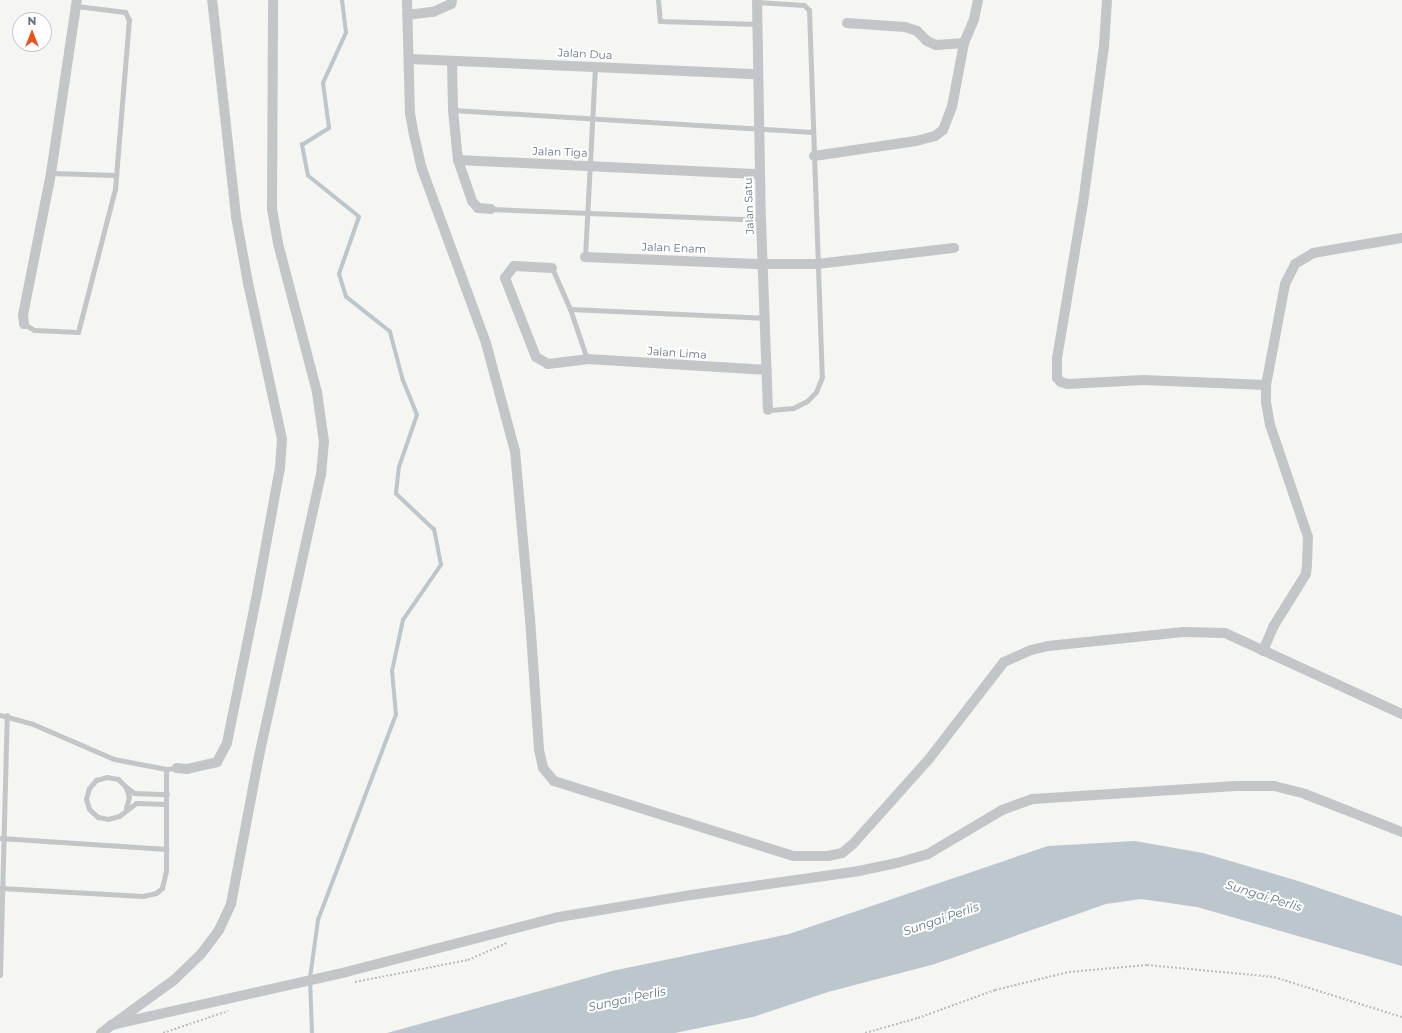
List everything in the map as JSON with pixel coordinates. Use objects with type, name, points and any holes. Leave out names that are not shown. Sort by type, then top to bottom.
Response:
[{"type":"street","points":[[177,768],[187,769],[217,762],[227,743],[259,587],[280,468],[282,439],[248,283],[236,216],[212,0]]},
{"type":"street","points":[[101,1033],[174,980],[200,954],[219,930],[231,904],[260,748],[321,475],[324,442],[317,392],[280,251],[272,208],[274,0]]},
{"type":"street","points":[[407,0],[410,59],[410,113],[422,169],[486,343],[515,451],[530,618],[539,750],[543,768],[554,781],[794,856],[828,856],[842,852],[852,844],[929,759],[1004,662],[1012,657],[1048,646],[1212,631],[1225,633],[1264,650],[1402,714]]},
{"type":"street","points":[[407,15],[433,12],[451,4],[452,0]]},
{"type":"street","points":[[814,156],[935,136],[943,130],[948,120],[964,43],[974,19],[978,0]]},
{"type":"street","points":[[1107,0],[1103,53],[1082,202],[1057,358],[1057,378],[1060,382],[1068,384],[1143,380],[1266,386]]},
{"type":"street","name":"Jalan Satu","points":[[757,1],[761,220],[768,410]]},
{"type":"street","points":[[24,324],[23,314],[51,174],[77,3]]},
{"type":"street","points":[[847,24],[905,27],[917,31],[927,41],[936,45],[964,43]]},
{"type":"street","name":"Jalan Dua","points":[[410,59],[758,74]]},
{"type":"street","points":[[452,61],[453,110],[458,160],[472,201],[478,208],[491,209]]},
{"type":"street","name":"Jalan Tiga","points":[[458,160],[760,174]]},
{"type":"street","points":[[1264,650],[1273,627],[1306,574],[1308,538],[1270,425],[1266,386],[1285,284],[1295,264],[1313,253],[1402,238]]},
{"type":"street","name":"Jalan Enam","points":[[585,257],[763,264],[817,264],[954,248]]},
{"type":"street","points":[[552,268],[514,266],[505,278],[536,357],[548,364],[587,359]]},
{"type":"street","name":"Jalan Lima","points":[[587,359],[766,370]]},
{"type":"street","points":[[111,1025],[346,972],[559,917],[690,895],[860,871],[897,863],[928,854],[1002,810],[1033,799],[1236,786],[1274,786],[1305,794],[1402,832]]},
{"type":"lane","points":[[658,0],[660,21],[758,24]]},
{"type":"lane","points":[[757,1],[804,5],[809,10],[812,132],[822,376],[816,392],[807,401],[793,408],[768,410]]},
{"type":"lane","points":[[24,324],[34,330],[78,332],[115,189],[129,20],[125,12],[77,3]]},
{"type":"lane","points":[[585,257],[586,213],[595,67]]},
{"type":"lane","points":[[453,110],[812,132]]},
{"type":"lane","points":[[51,174],[116,175]]},
{"type":"lane","points":[[491,209],[761,220]]},
{"type":"lane","points":[[552,268],[570,309],[587,359]]},
{"type":"lane","points":[[570,309],[764,318]]},
{"type":"lane","points":[[0,715],[7,715],[114,759],[166,769],[177,768]]},
{"type":"lane","points":[[0,975],[3,771],[7,715]]},
{"type":"lane","points":[[1,888],[143,896],[156,893],[162,888],[164,882],[167,849],[166,769]]},
{"type":"lane","points":[[166,794],[134,793],[118,779],[107,777],[93,784],[86,799],[90,809],[98,817],[108,819],[119,816],[126,808],[136,802],[166,804]]},
{"type":"lane","points":[[126,787],[129,797],[126,808]]},
{"type":"lane","points":[[2,838],[167,849]]},
{"type":"path","points":[[865,1033],[918,1018],[995,990],[1069,972],[1147,965],[1274,977],[1402,1017]]},
{"type":"water","name":"Sungai Perlis","points":[[1135,841],[1203,853],[1295,880],[1402,916],[1402,966],[1197,907],[1141,899],[1106,904],[935,964],[828,992],[753,1017],[675,1033],[387,1033],[612,971],[789,934],[1048,846]]},
{"type":"waterway","points":[[312,1033],[310,978],[318,920],[396,715],[392,671],[403,620],[441,565],[434,530],[396,494],[399,467],[417,415],[403,381],[390,332],[346,297],[339,274],[359,217],[308,176],[302,145],[329,128],[323,83],[346,33],[342,0]]}]
